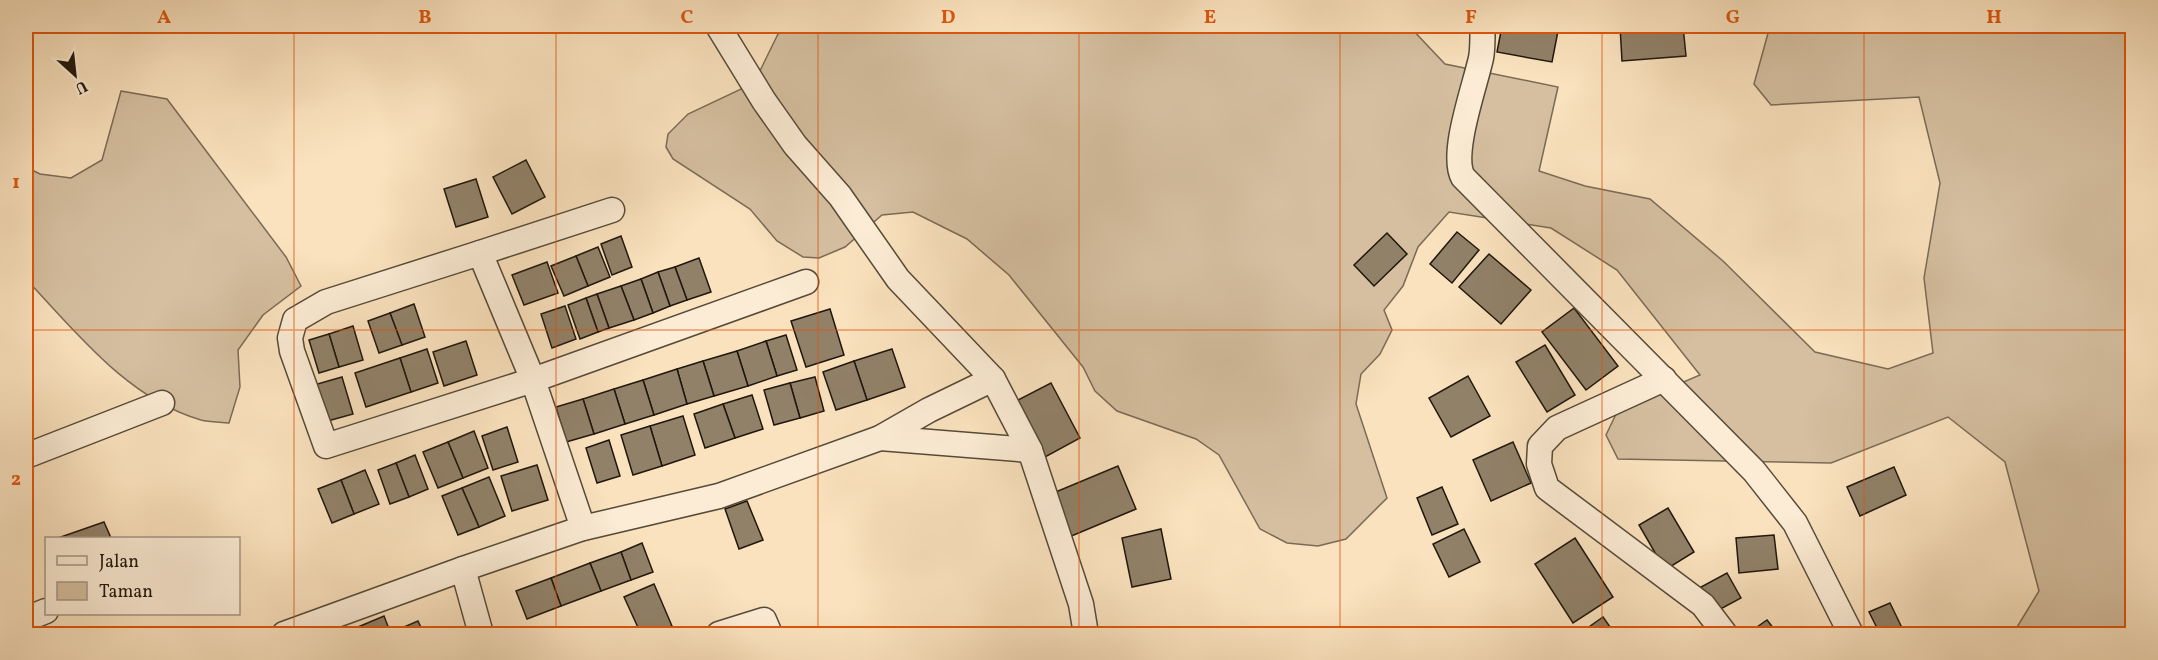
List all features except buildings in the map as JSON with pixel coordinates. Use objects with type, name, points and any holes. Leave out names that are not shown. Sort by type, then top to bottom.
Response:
[{"type":"street","points":[[718,26],[764,101],[795,145],[840,196],[897,279],[993,379],[1030,450],[1081,604],[1086,634]]},
{"type":"street","points":[[1483,26],[1482,55],[1459,145],[1460,171],[1463,177],[1754,471],[1795,523],[1851,634]]},
{"type":"street","points":[[612,210],[326,302],[295,320],[290,338],[292,351],[326,446],[533,380],[807,282]]},
{"type":"street","points":[[480,253],[533,380],[583,528]]},
{"type":"street","points":[[284,634],[583,528],[719,496],[880,438],[993,379]]},
{"type":"street","points":[[1664,379],[1557,428],[1540,446],[1539,464],[1547,488],[1703,604],[1725,634]]},
{"type":"street","points":[[26,456],[162,402]]},
{"type":"street","points":[[880,438],[1030,450]]},
{"type":"street","points":[[464,569],[482,634]]},
{"type":"street","points":[[26,619],[45,611]]},
{"type":"street","points":[[719,634],[764,620],[770,634]]},
{"type":"green space","points":[[796,26],[1020,26],[1041,33],[1045,26],[1409,26],[1445,64],[1558,87],[1539,171],[1585,186],[1650,199],[1723,261],[1815,352],[1888,369],[1933,353],[1924,278],[1940,183],[1919,97],[1771,105],[1754,84],[1770,26],[2132,26],[2132,634],[2015,634],[2014,632],[2039,591],[2005,462],[1948,417],[1831,463],[1618,459],[1606,435],[1618,410],[1700,375],[1617,270],[1551,228],[1449,212],[1418,247],[1403,286],[1384,310],[1392,330],[1380,354],[1361,374],[1356,404],[1387,498],[1346,539],[1318,546],[1287,543],[1260,529],[1219,455],[1196,439],[1117,411],[1095,391],[1083,367],[1009,275],[967,239],[913,212],[882,215],[845,247],[819,258],[803,257],[777,241],[750,209],[673,159],[666,147],[668,134],[688,114],[754,83],[778,34]]},
{"type":"green space","points":[[121,91],[167,99],[286,257],[301,286],[263,315],[238,350],[240,387],[229,423],[201,420],[150,397],[105,362],[26,279],[26,167],[40,174],[71,178],[102,160]]}]
